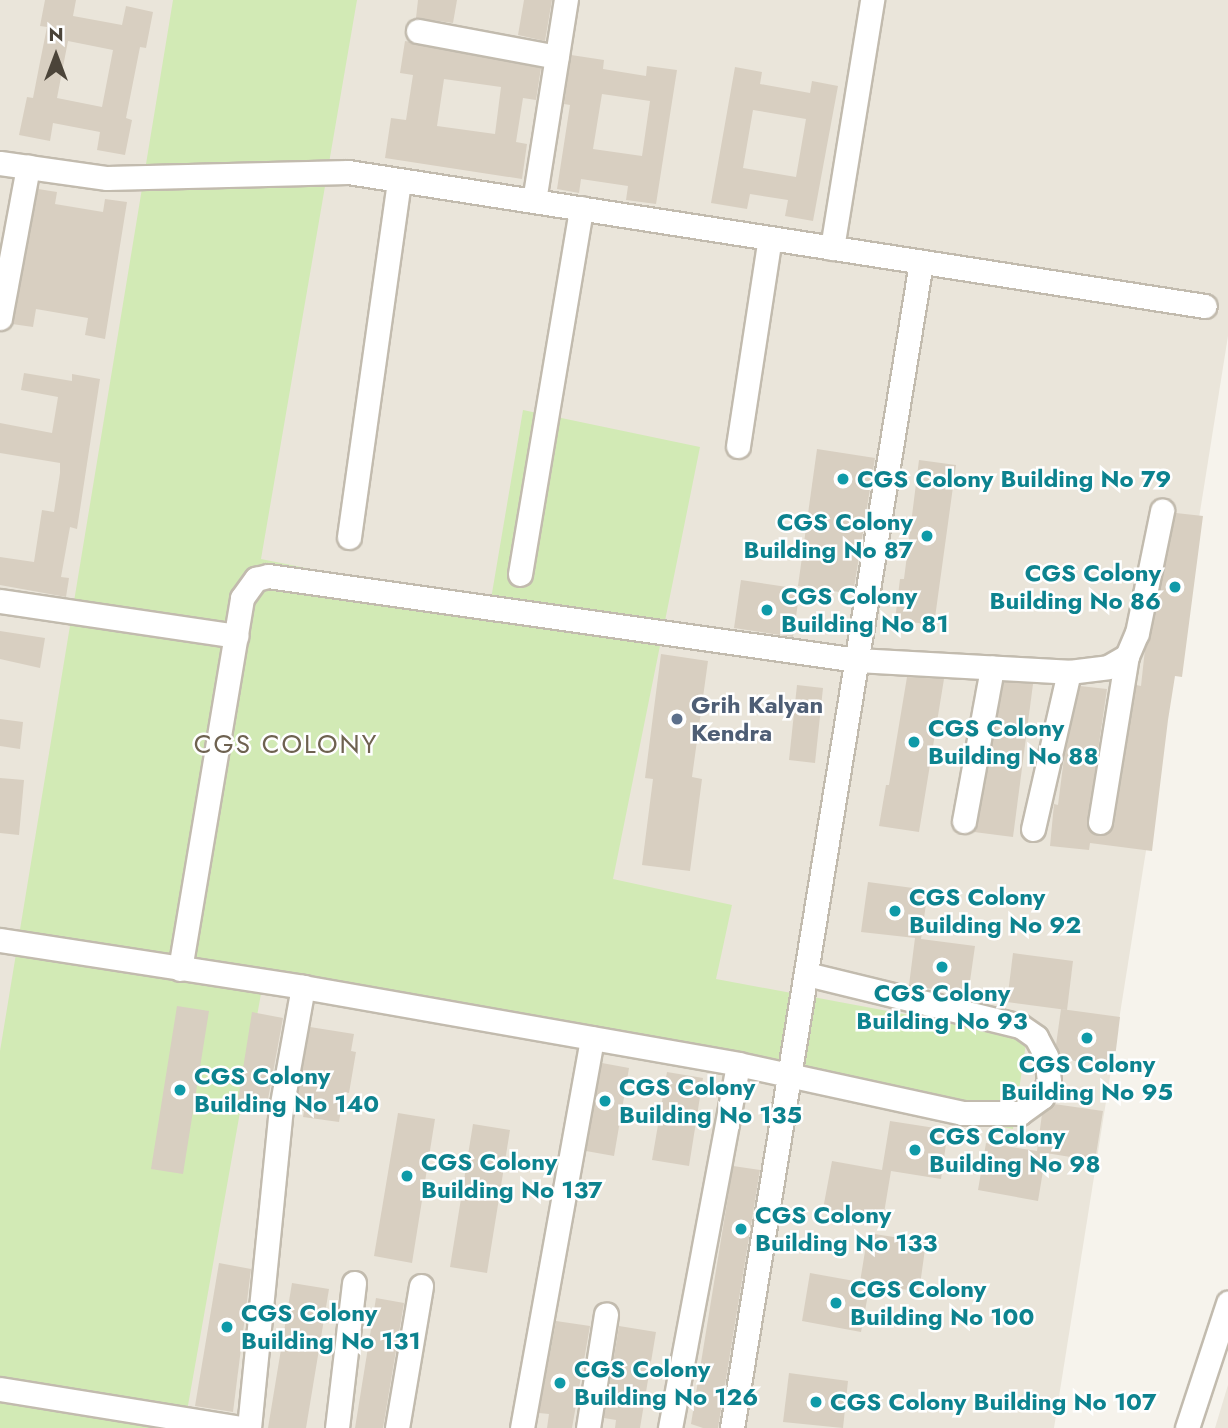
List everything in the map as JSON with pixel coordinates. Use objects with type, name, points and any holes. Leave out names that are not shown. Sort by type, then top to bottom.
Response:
[{"type":"street","points":[[534,201],[566,0]]},
{"type":"street","points":[[832,248],[872,0]]},
{"type":"street","points":[[418,31],[557,57]]},
{"type":"street","points":[[0,163],[107,178],[348,172],[1205,306]]},
{"type":"street","points":[[0,318],[28,167]]},
{"type":"street","points":[[349,537],[399,180]]},
{"type":"street","points":[[520,574],[581,208]]},
{"type":"street","points":[[738,446],[770,238]]},
{"type":"street","points":[[732,1428],[921,262]]},
{"type":"street","points":[[1100,822],[1127,656],[1137,633],[1162,511]]},
{"type":"street","points":[[180,969],[242,598],[256,579],[268,576],[857,660],[1069,672],[1108,667],[1127,656]]},
{"type":"street","points":[[0,601],[236,636]]},
{"type":"street","points":[[964,821],[992,668]]},
{"type":"street","points":[[1033,829],[1069,672]]},
{"type":"street","points":[[0,940],[303,987],[738,1064],[962,1113],[1020,1113],[1042,1097],[1049,1081],[1046,1056],[1036,1037],[1020,1026],[807,974]]},
{"type":"street","points":[[249,1428],[281,1109],[303,987]]},
{"type":"street","points":[[522,1428],[592,1038]]},
{"type":"street","points":[[670,1428],[738,1064]]},
{"type":"street","points":[[337,1428],[354,1283]]},
{"type":"street","points":[[397,1428],[421,1286]]},
{"type":"street","points":[[1187,1428],[1228,1303]]},
{"type":"street","points":[[588,1428],[606,1314]]},
{"type":"street","points":[[0,1389],[241,1428]]},
{"type":"shaded area","points":[[0,0],[1228,0],[1228,336],[1054,1428],[0,1428]]},
{"type":"shaded area","points":[[1228,1385],[1228,1428],[1215,1428]]},
{"type":"green space","points":[[173,0],[357,0],[261,559],[490,605],[523,410],[700,447],[613,879],[732,905],[716,979],[1027,1037],[1013,1129],[262,988],[184,1428],[0,1428],[0,1051]]},
{"type":"building","points":[[45,0],[76,0],[73,16],[122,25],[126,6],[153,12],[146,48],[140,47],[126,118],[132,120],[125,155],[97,150],[100,132],[53,123],[50,141],[19,135],[27,97],[33,98],[47,27],[40,26]],"holes":[[[68,41],[113,50],[102,107],[57,98]]]},
{"type":"building","points":[[418,0],[457,0],[453,23],[416,18]]},
{"type":"building","points":[[524,0],[552,0],[545,41],[518,35]]},
{"type":"building","points":[[405,41],[541,68],[536,100],[523,98],[516,142],[527,144],[522,179],[385,158],[391,118],[406,120],[413,75],[400,73]],"holes":[[[444,79],[501,87],[495,134],[437,126]]]},
{"type":"building","points":[[571,55],[604,60],[603,69],[646,76],[647,66],[677,70],[656,204],[626,200],[628,186],[581,179],[579,193],[557,189],[570,105],[564,104]],"holes":[[[602,94],[650,101],[642,156],[593,149]]]},
{"type":"building","points":[[735,67],[762,72],[760,84],[810,93],[812,81],[838,86],[813,221],[785,216],[788,200],[750,194],[747,209],[711,203]],"holes":[[[753,110],[806,119],[796,177],[743,168]]]},
{"type":"building","points":[[38,189],[57,192],[55,204],[103,212],[105,199],[127,202],[105,339],[85,335],[88,318],[36,309],[33,327],[12,324]]},
{"type":"building","points":[[24,373],[72,381],[72,374],[100,379],[77,529],[70,527],[61,577],[69,578],[66,597],[0,585],[0,557],[34,562],[42,510],[54,512],[60,473],[60,463],[0,453],[0,423],[52,433],[58,397],[21,390]]},
{"type":"building","points":[[817,449],[875,458],[853,594],[798,586]]},
{"type":"building","name":"CGS Colony Building No 87","points":[[919,460],[956,465],[934,625],[895,620],[900,579],[904,579]]},
{"type":"building","points":[[1176,513],[1203,516],[1182,677],[1175,676],[1168,720],[1152,851],[1090,843],[1089,850],[1050,846],[1054,804],[1058,805],[1064,758],[1080,686],[1107,689],[1087,826],[1098,836],[1106,835],[1114,825],[1136,685],[1141,686],[1145,649]]},
{"type":"building","name":"CGS Colony Building No 81","points":[[741,580],[800,589],[793,637],[734,628]]},
{"type":"building","points":[[0,631],[45,638],[40,668],[0,659]]},
{"type":"building","name":"Grih Kalyan Kendra","points":[[661,654],[708,661],[692,777],[702,779],[690,871],[642,865],[653,779],[645,778]]},
{"type":"building","name":"CGS Colony Building No 88","points":[[907,677],[944,679],[919,832],[879,826],[886,785],[889,785]]},
{"type":"building","points":[[1004,682],[1033,684],[1013,837],[974,832]]},
{"type":"building","points":[[797,685],[823,688],[815,763],[789,760]]},
{"type":"building","points":[[0,719],[23,722],[20,749],[0,746]]},
{"type":"building","points":[[0,778],[24,780],[19,835],[0,833]]},
{"type":"building","points":[[868,882],[928,890],[921,939],[975,946],[968,995],[909,985],[915,938],[861,932]]},
{"type":"building","points":[[1013,953],[1073,961],[1067,1010],[1007,1002]]},
{"type":"building","name":"CGS Colony Building No 140","points":[[177,1006],[209,1011],[183,1174],[151,1169]]},
{"type":"building","name":"CGS Colony Building No 95","points":[[1061,1009],[1120,1017],[1114,1066],[1060,1059],[1056,1045]]},
{"type":"building","points":[[252,1012],[283,1018],[267,1105],[238,1100]]},
{"type":"building","points":[[310,1027],[354,1034],[351,1051],[356,1052],[349,1093],[344,1092],[339,1122],[303,1117],[304,1111],[295,1110]]},
{"type":"building","name":"CGS Colony Building No 135","points":[[602,1063],[629,1068],[614,1156],[586,1151]]},
{"type":"building","points":[[667,1072],[703,1078],[689,1166],[652,1160]]},
{"type":"building","points":[[1054,1104],[1103,1111],[1095,1161],[1046,1153],[1038,1201],[978,1190],[986,1143],[1037,1151],[1042,1114]]},
{"type":"building","name":"CGS Colony Building No 137","points":[[398,1113],[435,1119],[412,1263],[374,1256]]},
{"type":"building","points":[[890,1121],[948,1130],[941,1179],[891,1171],[883,1219],[823,1209],[832,1161],[882,1170]]},
{"type":"building","points":[[473,1124],[510,1130],[487,1273],[450,1267]]},
{"type":"building","points":[[733,1166],[760,1170],[718,1428],[703,1428],[691,1424]]},
{"type":"building","points":[[868,1233],[926,1242],[919,1292],[866,1283],[870,1284],[861,1332],[802,1321],[810,1273],[860,1282]]},
{"type":"building","name":"CGS Colony Building No 131","points":[[219,1263],[251,1269],[233,1412],[195,1406]]},
{"type":"building","points":[[292,1283],[329,1289],[306,1428],[268,1428]]},
{"type":"building","points":[[376,1298],[404,1303],[383,1428],[355,1428]]},
{"type":"building","name":"CGS Colony Building No 126","points":[[556,1321],[590,1326],[572,1428],[547,1428],[549,1414],[539,1413]]},
{"type":"building","points":[[619,1326],[656,1332],[640,1428],[615,1428],[616,1420],[604,1418]]},
{"type":"building","name":"CGS Colony Building No 107","points":[[789,1373],[848,1381],[843,1428],[783,1422]]},
{"type":"place","name":"CGS Colony Building No 79","points":[[843,479]]},
{"type":"place","name":"CGS Colony Building No 87","points":[[927,536]]},
{"type":"place","name":"CGS Colony Building No 86","points":[[1175,587]]},
{"type":"place","name":"CGS Colony Building No 81","points":[[767,610]]},
{"type":"place","name":"Grih Kalyan Kendra","points":[[677,719]]},
{"type":"place","name":"CGS Colony Building No 88","points":[[914,742]]},
{"type":"place","name":"CGS Colony Building No 92","points":[[895,911]]},
{"type":"place","name":"CGS Colony Building No 93","points":[[942,967]]},
{"type":"place","name":"CGS Colony Building No 95","points":[[1087,1038]]},
{"type":"place","name":"CGS Colony Building No 140","points":[[180,1090]]},
{"type":"place","name":"CGS Colony Building No 135","points":[[605,1101]]},
{"type":"place","name":"CGS Colony Building No 98","points":[[915,1150]]},
{"type":"place","name":"CGS Colony Building No 137","points":[[407,1176]]},
{"type":"place","name":"CGS Colony Building No 133","points":[[741,1229]]},
{"type":"place","name":"CGS Colony Building No 100","points":[[836,1303]]},
{"type":"place","name":"CGS Colony Building No 131","points":[[227,1327]]},
{"type":"place","name":"CGS Colony Building No 126","points":[[560,1383]]},
{"type":"place","name":"CGS Colony Building No 107","points":[[816,1402]]},
{"type":"district","name":"CGS COLONY","points":[[286,745]]}]
